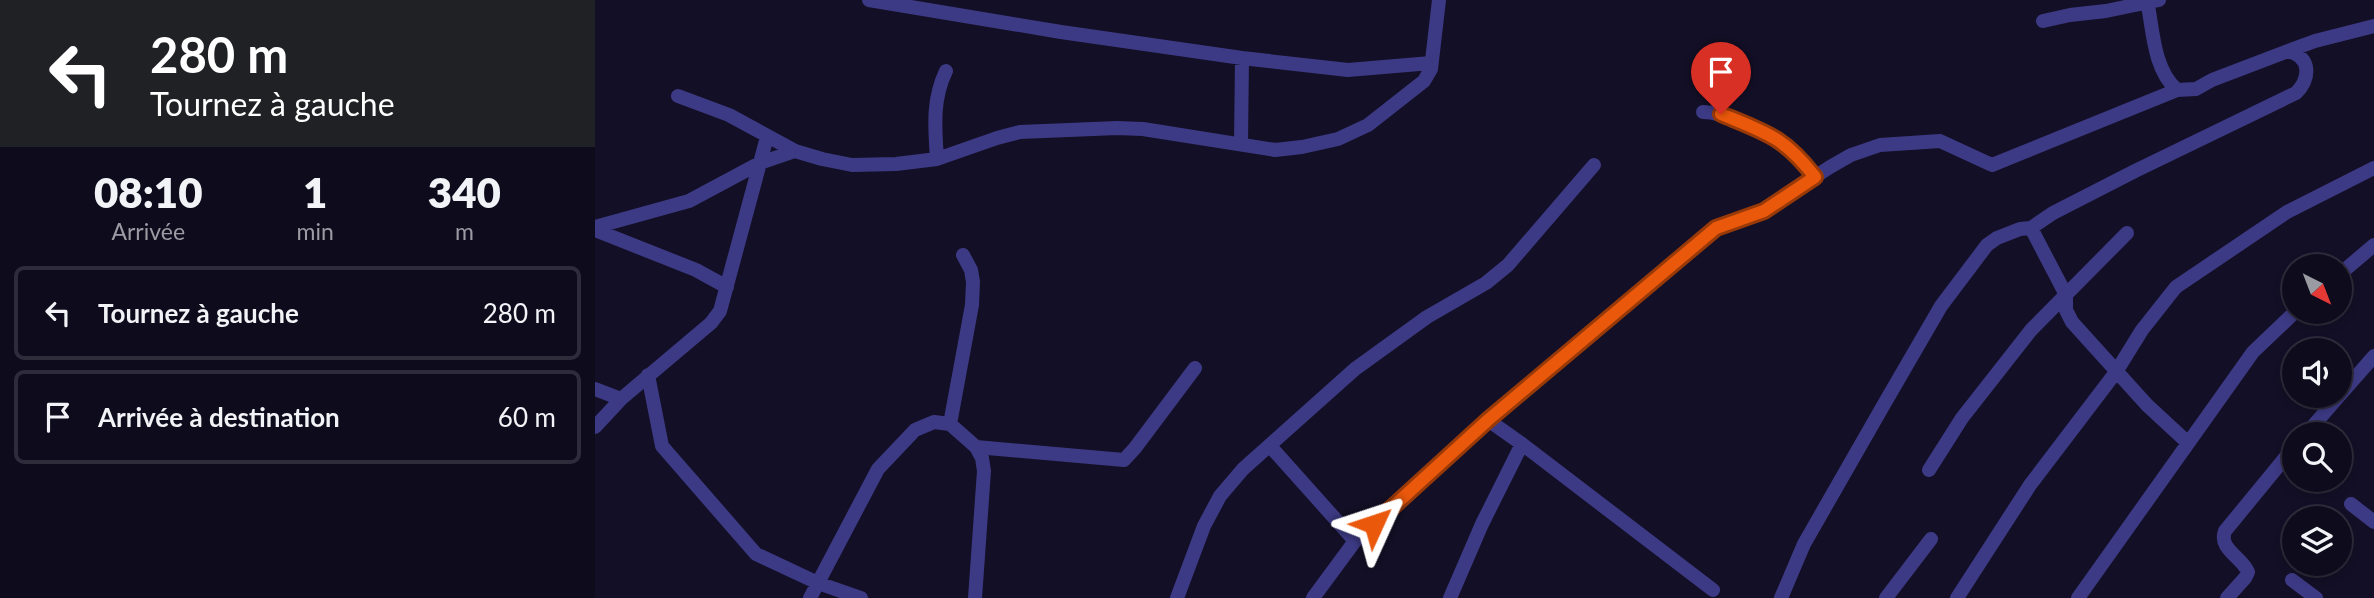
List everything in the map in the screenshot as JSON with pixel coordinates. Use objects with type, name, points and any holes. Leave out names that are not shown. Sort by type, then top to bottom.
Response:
[{"type":"street","points":[[869,0],[966,14],[1061,32],[1348,70],[1431,63]]},
{"type":"street","points":[[678,96],[729,115],[795,151],[852,165],[896,164],[937,159],[1020,132],[1117,128],[1143,129],[1275,150],[1338,139],[1368,125],[1415,89],[1429,75],[1439,0]]},
{"type":"street","points":[[2043,21],[2070,15],[2106,12],[2151,1],[2161,69],[2168,82],[2177,90]]},
{"type":"street","points":[[1313,598],[1355,541],[1488,420],[1716,228],[1764,211],[1851,155],[1879,145],[1940,141],[1992,165],[2177,90],[2196,89],[2212,80],[2288,51],[2374,26]]},
{"type":"street","points":[[1781,598],[1804,544],[1941,306],[1987,245],[2020,229],[2031,228],[2053,213],[2135,171],[2296,93],[2304,85],[2308,74],[2305,64],[2295,52],[2288,51]]},
{"type":"street","points":[[1241,144],[1242,58]]},
{"type":"street","points":[[937,159],[935,113],[939,86],[946,71]]},
{"type":"street","points":[[1703,112],[1721,114],[1768,133],[1791,149],[1815,177]]},
{"type":"street","points":[[595,427],[621,399],[711,323],[720,311],[767,137]]},
{"type":"street","points":[[595,228],[689,201],[760,163],[795,151]]},
{"type":"street","points":[[1177,598],[1204,526],[1220,496],[1243,469],[1356,369],[1427,317],[1486,283],[1508,265],[1594,165]]},
{"type":"street","points":[[1957,598],[2030,485],[2116,372],[2142,330],[2176,287],[2287,212],[2374,168]]},
{"type":"street","points":[[595,228],[685,265],[727,287]]},
{"type":"street","points":[[2031,228],[2066,295],[2069,317],[2147,405],[2187,442]]},
{"type":"street","points":[[1929,470],[1962,418],[2031,330],[2127,233]]},
{"type":"street","points":[[2352,264],[2374,245]]},
{"type":"street","points":[[950,424],[972,304],[971,270],[963,255]]},
{"type":"street","points":[[2078,598],[2253,352],[2282,324]]},
{"type":"street","points":[[2352,381],[2374,356]]},
{"type":"street","points":[[976,447],[1123,460],[1195,368]]},
{"type":"street","points":[[648,375],[662,446],[756,554],[818,583],[861,598]]},
{"type":"street","points":[[595,389],[621,399]]},
{"type":"street","points":[[2316,422],[2329,408]]},
{"type":"street","points":[[1488,420],[1597,499],[1713,590]]},
{"type":"street","points":[[810,598],[879,469],[915,430],[934,422],[950,424],[976,447],[982,458],[984,471],[975,598]]},
{"type":"street","points":[[1450,598],[1482,524],[1523,444]]},
{"type":"street","points":[[1270,446],[1355,541]]},
{"type":"street","points":[[2227,598],[2248,572],[2245,564],[2225,545],[2225,531],[2282,462]]},
{"type":"street","points":[[2351,504],[2374,522]]},
{"type":"street","points":[[1886,598],[1931,538]]},
{"type":"street","points":[[2292,580],[2316,598]]},
{"type":"route","points":[[1374,524],[1488,420],[1716,228],[1764,211],[1815,177],[1802,160],[1782,142],[1768,133],[1721,114]]}]
